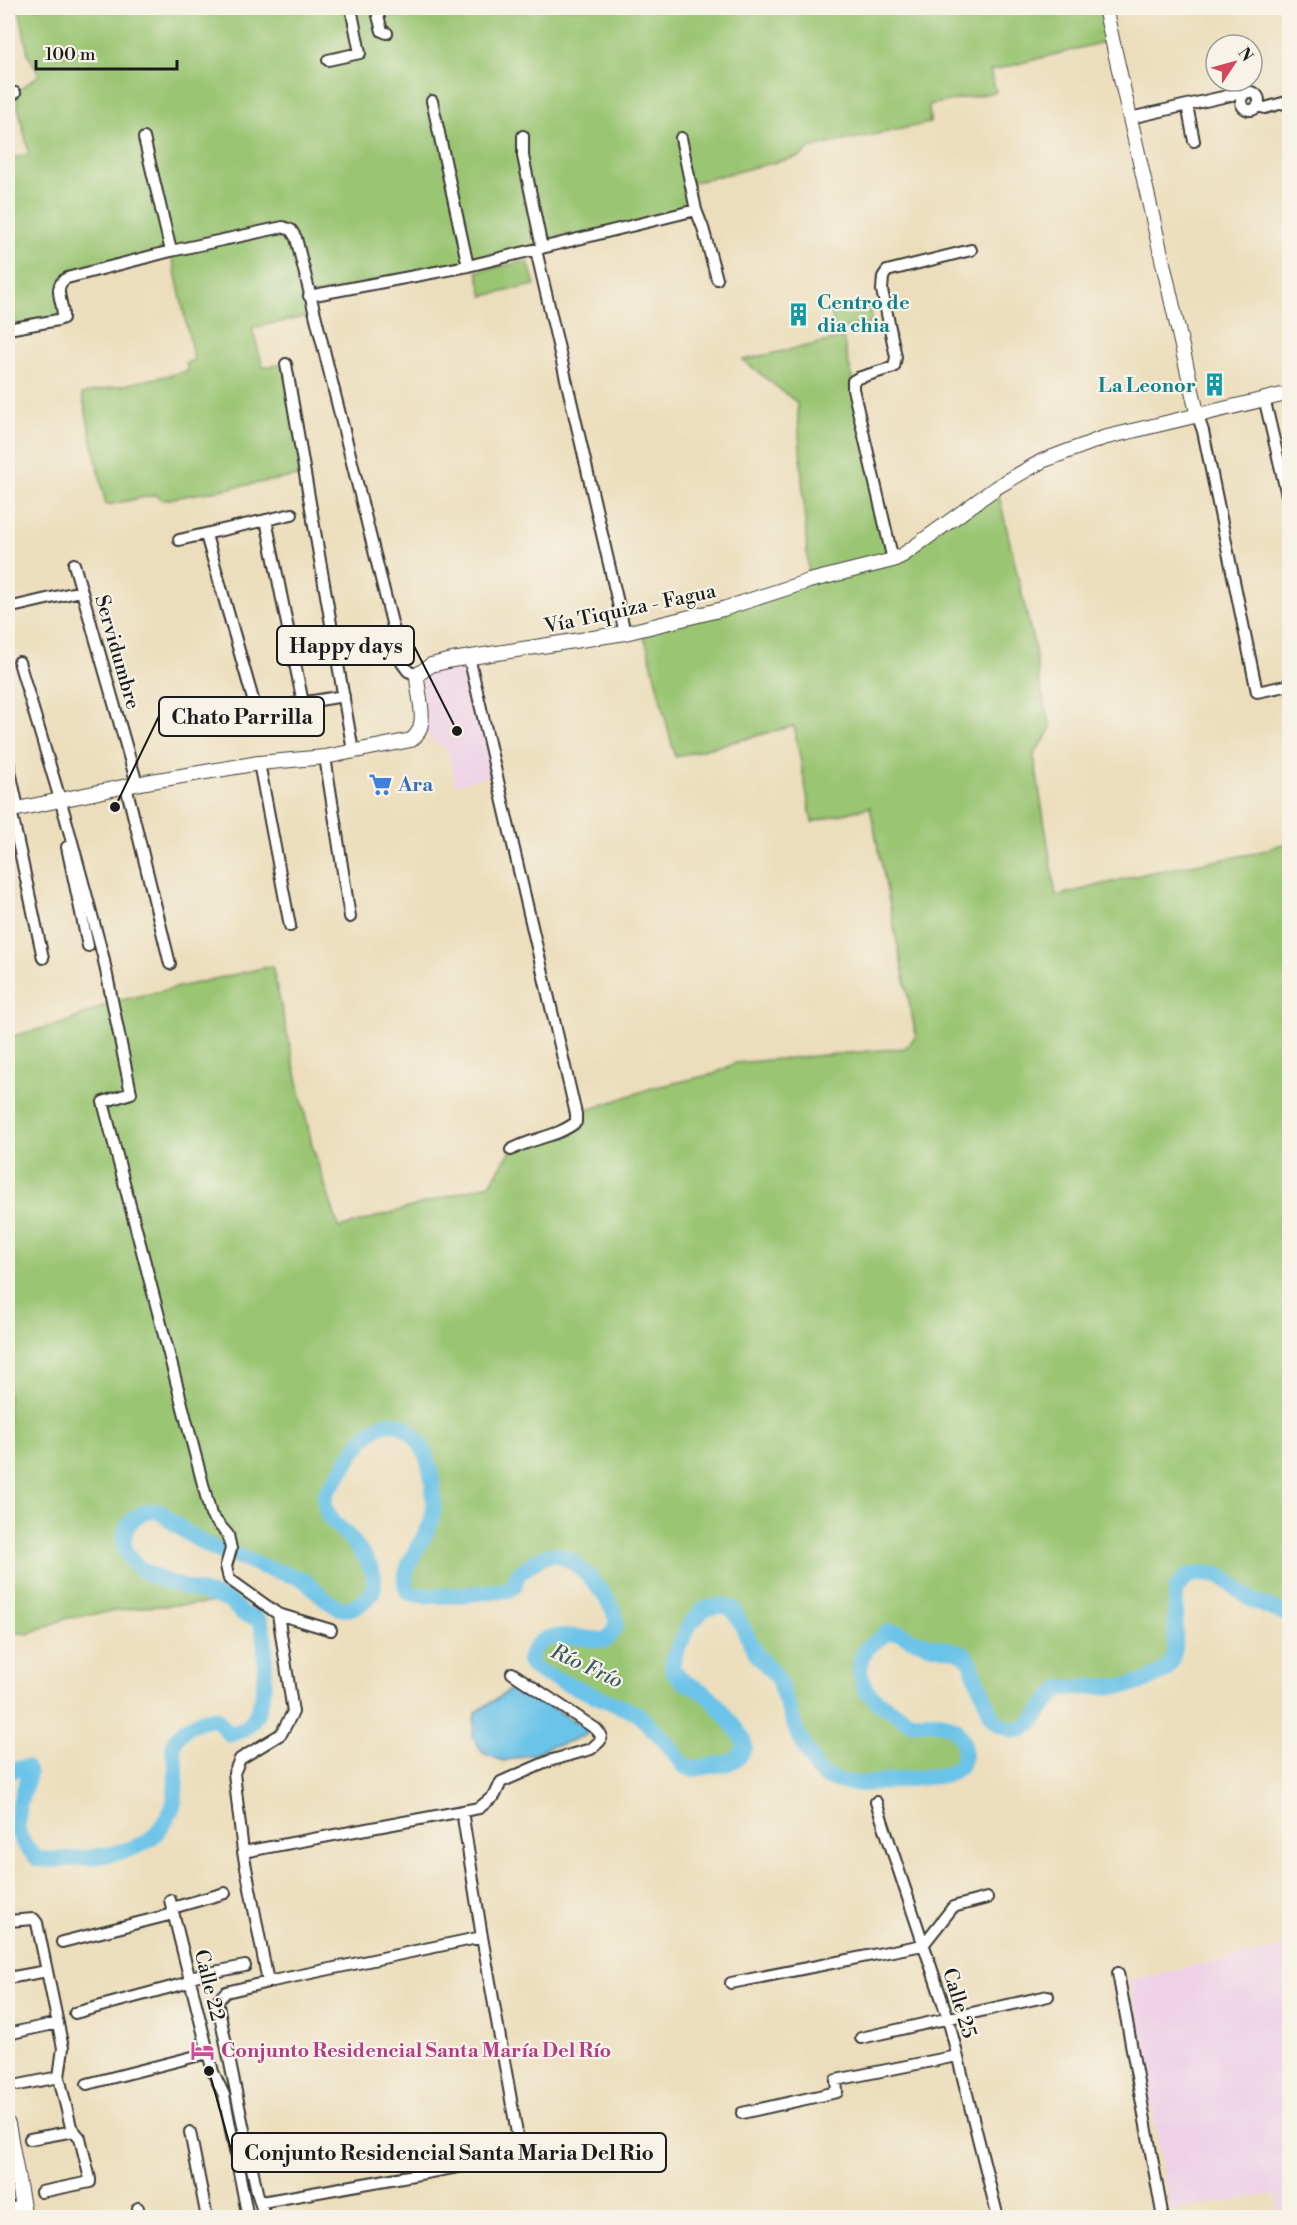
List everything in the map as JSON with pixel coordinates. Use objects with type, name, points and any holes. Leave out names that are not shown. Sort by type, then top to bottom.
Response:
[{"type":"street","points":[[328,60],[360,53],[351,8]]},
{"type":"street","points":[[376,8],[382,31],[387,33]]},
{"type":"street","points":[[1105,8],[1203,431],[1257,692],[1290,685]]},
{"type":"street","points":[[1130,118],[1236,93],[1243,96],[1251,92],[1259,100],[1257,106],[1265,108],[1290,101]]},
{"type":"street","points":[[432,101],[468,266]]},
{"type":"street","points":[[1187,105],[1194,141]]},
{"type":"street","points":[[523,136],[523,156],[539,249],[625,633]]},
{"type":"street","points":[[144,138],[171,251]]},
{"type":"street","points":[[681,138],[696,210],[704,228],[717,279]]},
{"type":"street","points":[[309,296],[468,266],[696,210]]},
{"type":"street","points":[[8,329],[63,318],[58,288],[61,281],[67,278],[171,251],[283,227],[291,230],[296,238],[402,663],[408,671],[417,675],[422,721],[417,736],[411,740],[325,757],[259,763],[132,785],[12,810]]},
{"type":"street","points":[[893,560],[853,388],[854,381],[894,367],[896,357],[882,290],[883,277],[887,270],[971,250]]},
{"type":"street","points":[[286,364],[353,751]]},
{"type":"street","name":"Vía Tiquiza - Fagua","points":[[417,675],[431,665],[469,657],[625,633],[723,609],[809,581],[893,560],[998,487],[1042,461],[1090,442],[1290,393]]},
{"type":"street","points":[[1266,398],[1290,508]]},
{"type":"street","points":[[179,540],[292,514]]},
{"type":"street","points":[[266,520],[303,703]]},
{"type":"street","points":[[206,535],[256,710]]},
{"type":"street","name":"Servidumbre","points":[[74,564],[132,785],[170,964]]},
{"type":"street","points":[[8,608],[81,591]]},
{"type":"street","points":[[469,657],[576,1114],[576,1122],[569,1128],[521,1144],[511,1150]]},
{"type":"street","points":[[19,662],[103,956],[131,1093],[103,1102],[211,1515],[228,1535],[231,1549],[226,1566],[229,1580],[278,1614],[331,1630]]},
{"type":"street","points":[[239,713],[344,696]]},
{"type":"street","points":[[325,757],[350,917]]},
{"type":"street","points":[[8,762],[12,810],[43,958]]},
{"type":"street","points":[[259,763],[290,926]]},
{"type":"street","points":[[58,799],[88,946]]},
{"type":"street","points":[[268,1982],[243,1852],[234,1773],[240,1759],[281,1734],[292,1712],[278,1614]]},
{"type":"street","points":[[243,1852],[479,1808],[495,1795],[501,1782],[549,1761],[591,1749],[600,1741],[601,1735],[596,1729],[512,1673]]},
{"type":"street","name":"Calle 25","points":[[876,1802],[948,2018],[998,2217]]},
{"type":"street","points":[[262,2202],[522,2156],[462,1812]]},
{"type":"street","points":[[62,1942],[172,1907],[225,1893]]},
{"type":"street","points":[[731,1983],[923,1945],[953,1907],[987,1898]]},
{"type":"street","name":"Calle 22","points":[[172,1907],[213,2072],[224,2095],[248,2217]]},
{"type":"street","points":[[8,1921],[29,1918],[34,1919],[37,1923],[63,2048],[59,2077],[71,2127],[80,2138],[90,2182],[41,2192]]},
{"type":"street","points":[[265,2217],[257,2192],[218,2001],[226,1992],[482,1936]]},
{"type":"street","points":[[75,2013],[246,1966]]},
{"type":"street","points":[[8,1978],[47,1971]]},
{"type":"street","points":[[1118,1973],[1163,2217]]},
{"type":"street","points":[[861,2038],[1048,1996]]},
{"type":"street","points":[[12,2033],[58,2023]]},
{"type":"street","points":[[87,2084],[208,2053]]},
{"type":"street","points":[[742,2113],[837,2092],[836,2080],[957,2056]]},
{"type":"street","points":[[20,2085],[59,2077]]},
{"type":"street","points":[[8,2124],[24,2212],[8,2209]]},
{"type":"street","points":[[30,2139],[74,2131]]},
{"type":"street","points":[[190,2132],[207,2217]]},
{"type":"shaded area","points":[[469,657],[497,773],[456,785],[447,749],[432,741],[422,721],[423,669]]},
{"type":"shaded area","points":[[1289,1946],[1289,2217],[1280,2217],[1275,2194],[1170,2210],[1129,1980]]},
{"type":"green space","points":[[19,8],[656,8],[657,10],[667,8],[1105,8],[1112,40],[990,71],[996,92],[929,105],[930,123],[810,148],[801,156],[691,183],[696,210],[309,296],[314,315],[252,328],[263,367],[286,364],[303,463],[298,476],[163,500],[156,495],[106,505],[82,394],[188,371],[186,363],[194,360],[171,252],[61,281],[63,318],[8,329],[8,159],[29,154],[15,93],[39,75],[28,54]]},
{"type":"green space","points":[[528,261],[535,285],[483,296],[477,271]]},
{"type":"green space","points":[[869,303],[872,324],[834,329],[831,308]]},
{"type":"green space","points":[[843,338],[893,560],[997,487],[1035,650],[1039,682],[1051,726],[1034,756],[1056,896],[1148,873],[1256,853],[1288,842],[1289,1616],[1254,1601],[1218,1575],[1187,1576],[1176,1589],[1175,1649],[1165,1671],[1144,1682],[1124,1686],[1062,1688],[1053,1695],[1032,1721],[1016,1730],[1006,1728],[993,1719],[965,1655],[910,1639],[900,1633],[888,1632],[866,1649],[861,1660],[860,1671],[865,1689],[876,1700],[910,1722],[940,1722],[956,1729],[963,1742],[964,1756],[960,1767],[946,1775],[862,1784],[843,1782],[824,1776],[817,1770],[797,1732],[777,1677],[757,1655],[733,1609],[723,1605],[704,1609],[690,1624],[676,1652],[672,1664],[673,1671],[683,1681],[705,1693],[717,1705],[742,1737],[745,1747],[739,1757],[728,1763],[692,1769],[684,1766],[666,1742],[638,1714],[540,1672],[529,1661],[534,1649],[541,1642],[550,1638],[560,1636],[606,1640],[615,1629],[616,1620],[613,1611],[601,1592],[584,1573],[566,1559],[558,1555],[547,1555],[517,1575],[515,1585],[508,1590],[442,1596],[417,1595],[408,1592],[405,1584],[408,1566],[428,1529],[433,1514],[432,1484],[426,1454],[422,1447],[410,1432],[398,1424],[386,1424],[375,1428],[365,1437],[325,1495],[328,1515],[359,1549],[374,1577],[369,1596],[354,1607],[345,1609],[336,1606],[307,1582],[219,1551],[195,1538],[160,1512],[148,1511],[137,1515],[127,1527],[125,1544],[131,1561],[139,1568],[163,1580],[231,1602],[143,1607],[68,1618],[27,1634],[8,1631],[8,1037],[64,1023],[113,1002],[272,966],[312,1145],[339,1228],[490,1184],[511,1150],[569,1128],[576,1114],[652,1088],[714,1074],[735,1063],[905,1048],[916,1036],[870,807],[812,822],[794,726],[675,757],[641,629],[809,581],[797,403],[743,360]]},
{"type":"water","points":[[513,1688],[526,1691],[587,1729],[586,1735],[550,1746],[537,1753],[503,1761],[483,1753],[473,1737],[475,1713]]},
{"type":"waterway","name":"Río Frío","points":[[8,1771],[26,1767],[29,1774],[20,1802],[17,1824],[21,1839],[38,1859],[64,1859],[108,1854],[135,1847],[150,1839],[159,1830],[173,1807],[176,1788],[173,1749],[175,1741],[190,1726],[210,1719],[216,1718],[229,1734],[242,1730],[251,1723],[261,1701],[265,1647],[259,1621],[242,1613],[231,1602],[165,1581],[142,1570],[133,1562],[124,1544],[128,1526],[141,1514],[160,1512],[195,1538],[219,1551],[299,1578],[336,1606],[345,1609],[354,1607],[369,1596],[374,1577],[359,1549],[328,1515],[325,1495],[365,1437],[376,1428],[387,1424],[398,1424],[410,1432],[422,1447],[426,1454],[432,1484],[433,1514],[428,1529],[408,1566],[405,1584],[408,1592],[417,1595],[442,1596],[508,1590],[515,1585],[517,1575],[547,1555],[553,1554],[566,1558],[584,1572],[601,1592],[613,1611],[616,1620],[615,1628],[606,1640],[560,1636],[550,1638],[541,1642],[534,1649],[529,1661],[540,1672],[638,1714],[666,1742],[684,1766],[692,1769],[728,1763],[739,1757],[745,1747],[742,1737],[717,1705],[705,1693],[683,1681],[673,1671],[672,1664],[676,1652],[690,1624],[704,1609],[723,1605],[733,1609],[757,1655],[777,1677],[797,1732],[817,1770],[824,1776],[843,1782],[862,1784],[946,1775],[960,1767],[964,1756],[963,1742],[956,1729],[940,1722],[910,1722],[876,1700],[865,1689],[860,1671],[861,1660],[866,1649],[888,1632],[900,1633],[910,1639],[965,1655],[993,1719],[1006,1728],[1016,1730],[1032,1722],[1053,1695],[1062,1688],[1124,1686],[1144,1682],[1165,1671],[1175,1649],[1176,1589],[1187,1576],[1218,1575],[1254,1601],[1290,1616]]},
{"type":"place","name":"Centro de dia chia","points":[[799,314]]},
{"type":"place","name":"La Leonor","points":[[1214,385]]},
{"type":"place","name":"Happy days","points":[[457,731]]},
{"type":"place","name":"Ara","points":[[380,784]]},
{"type":"place","name":"Chato Parrilla","points":[[115,807]]},
{"type":"place","name":"Conjunto Residencial Santa María Del Río","points":[[203,2050]]},
{"type":"place","name":"Conjunto Residencial Santa Maria Del Rio","points":[[209,2071]]}]
